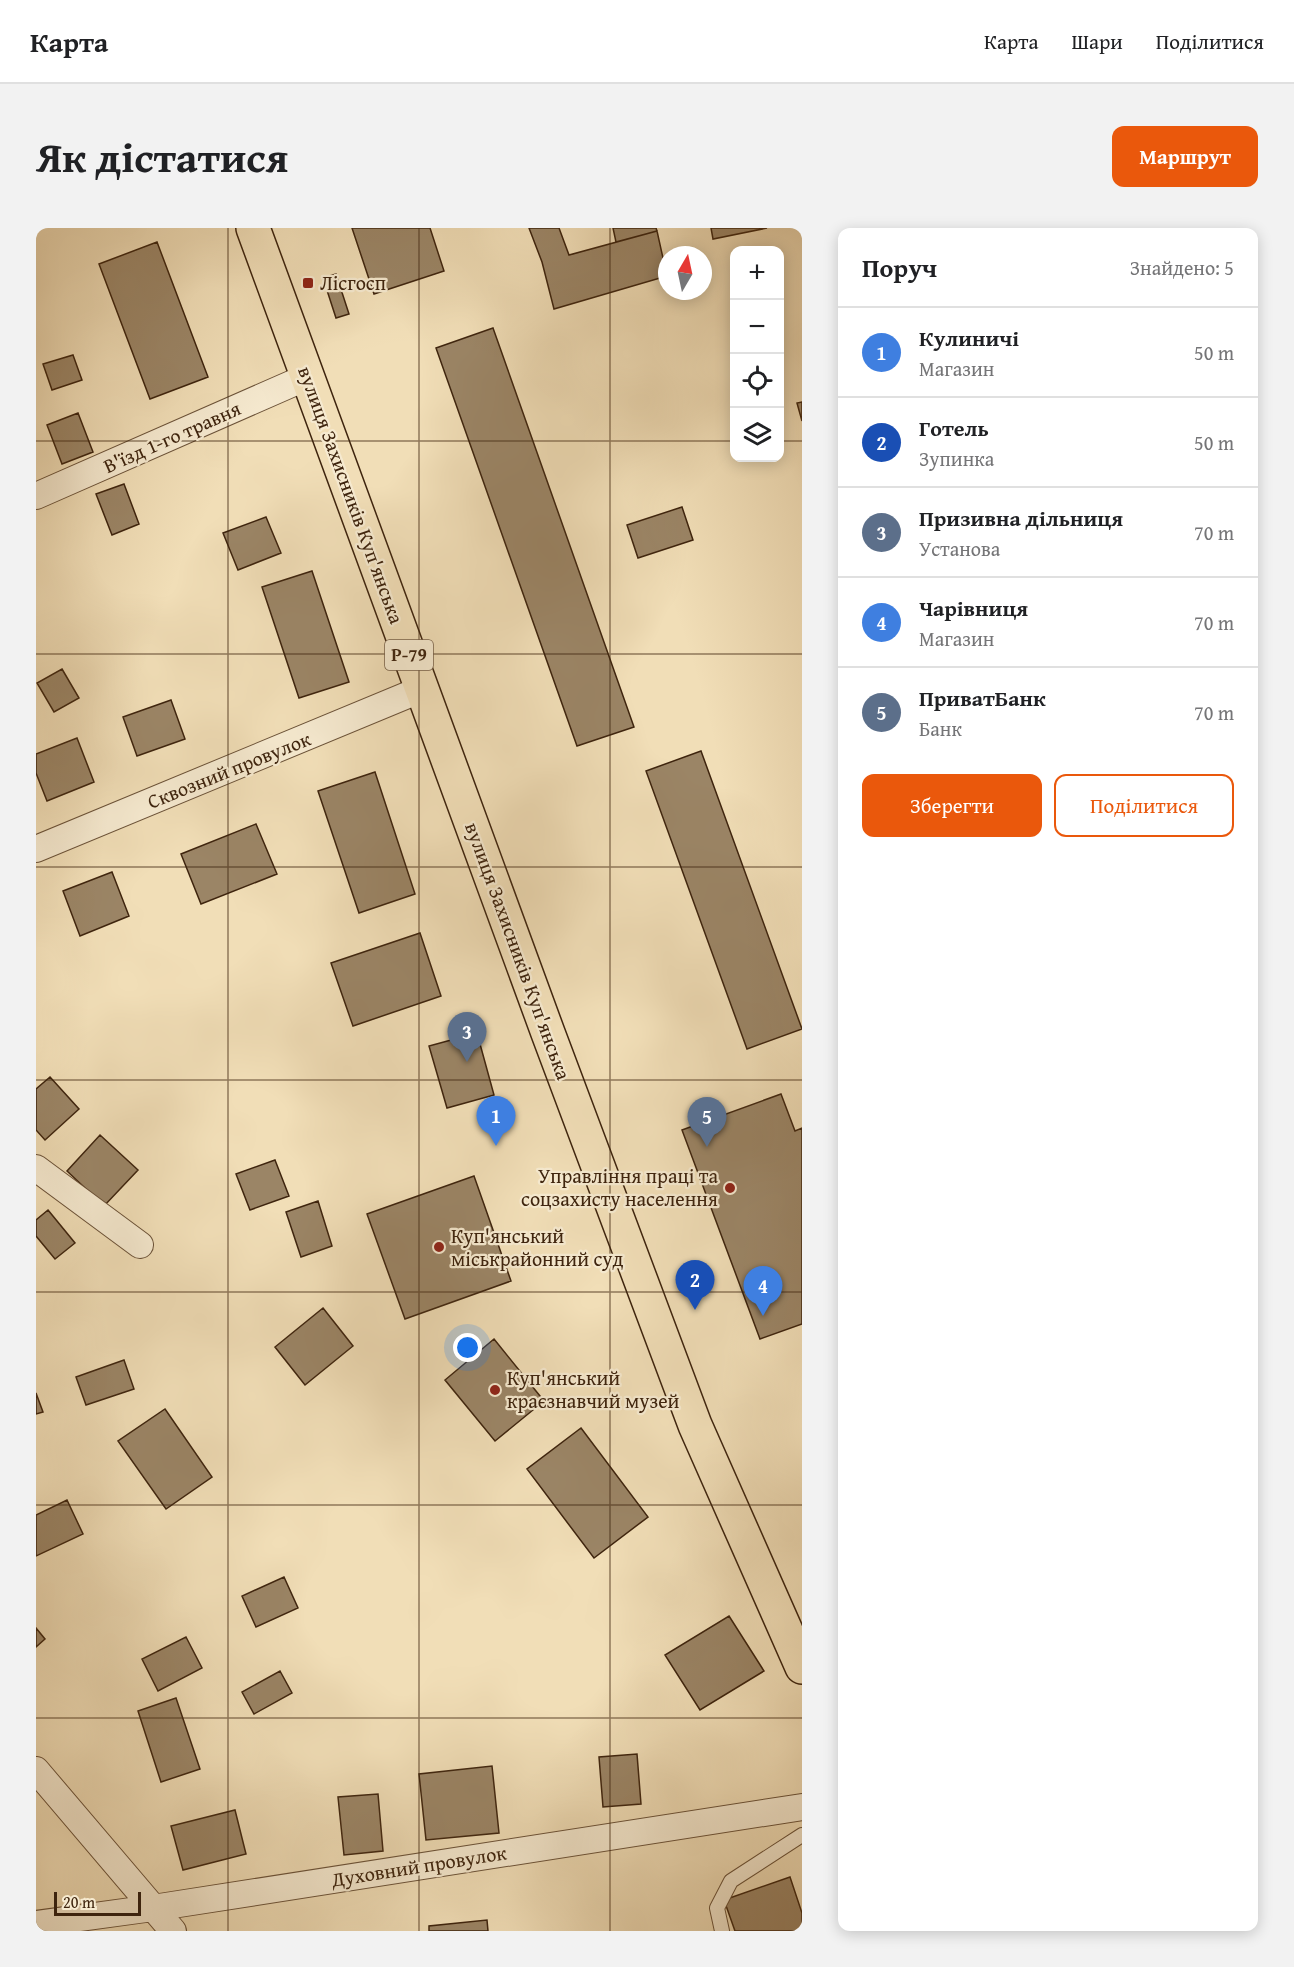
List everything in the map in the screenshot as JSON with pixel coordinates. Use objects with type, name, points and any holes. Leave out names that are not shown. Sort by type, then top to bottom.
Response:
[{"type":"main road","name":"вулиця Захисників Куп'янська","points":[[253,228],[548,1033],[695,1425],[802,1667]]},
{"type":"street","name":"В'їзд 1-го травня","points":[[36,496],[308,377]]},
{"type":"street","name":"Сквозний провулок","points":[[36,849],[422,690]]},
{"type":"street","points":[[36,1168],[140,1245]]},
{"type":"street","points":[[36,1770],[173,1931]]},
{"type":"street","name":"Духовний провулок","points":[[36,1924],[153,1908],[802,1807]]},
{"type":"lane","points":[[722,1931],[717,1908],[730,1881],[802,1835]]},
{"type":"building","points":[[352,228],[430,228],[444,271],[374,294]]},
{"type":"building","points":[[529,228],[559,228],[569,255],[657,231],[660,246],[658,246],[658,279],[554,309],[542,262]]},
{"type":"building","points":[[613,228],[656,228],[657,231],[616,242]]},
{"type":"building","points":[[711,228],[767,228],[713,239]]},
{"type":"building","points":[[157,242],[208,377],[150,399],[99,264]]},
{"type":"building","points":[[336,274],[349,314],[336,318],[323,278]]},
{"type":"building","points":[[493,328],[634,727],[577,746],[436,348]]},
{"type":"building","points":[[73,355],[82,380],[52,390],[43,364]]},
{"type":"building","points":[[802,402],[802,421],[797,403]]},
{"type":"building","points":[[78,413],[93,452],[62,464],[47,425]]},
{"type":"building","points":[[124,484],[139,524],[112,535],[96,494]]},
{"type":"building","points":[[682,507],[693,540],[638,558],[627,525]]},
{"type":"building","points":[[266,517],[281,553],[238,570],[223,533]]},
{"type":"building","points":[[312,571],[349,682],[299,698],[262,587]]},
{"type":"building","points":[[62,669],[79,698],[54,712],[37,683]]},
{"type":"building","points":[[171,700],[185,739],[137,756],[123,717]]},
{"type":"building","points":[[77,738],[94,782],[47,801],[36,773],[36,754]]},
{"type":"building","points":[[701,751],[802,1029],[747,1049],[646,771]]},
{"type":"building","points":[[375,772],[415,894],[359,913],[318,791]]},
{"type":"building","points":[[256,824],[277,874],[201,904],[181,854]]},
{"type":"building","points":[[112,872],[129,916],[80,936],[63,891]]},
{"type":"building","points":[[420,933],[441,996],[353,1026],[331,963]]},
{"type":"building","points":[[477,1033],[494,1095],[447,1108],[429,1046]]},
{"type":"building","points":[[50,1077],[79,1109],[45,1140],[36,1130],[36,1089]]},
{"type":"building","points":[[781,1094],[795,1131],[802,1128],[802,1324],[760,1339],[682,1130]]},
{"type":"building","points":[[100,1135],[138,1170],[104,1206],[67,1171]]},
{"type":"building","points":[[275,1160],[289,1196],[250,1210],[236,1174]]},
{"type":"building","name":"Куп'янський міськрайонний суд","points":[[474,1176],[511,1281],[405,1319],[367,1214]]},
{"type":"building","points":[[318,1201],[332,1246],[301,1257],[286,1212]]},
{"type":"building","points":[[48,1210],[75,1243],[55,1259],[36,1236],[36,1220]]},
{"type":"building","points":[[323,1308],[353,1346],[305,1385],[275,1347]]},
{"type":"building","name":"Куп'янський краєзнавчий музей","points":[[494,1339],[544,1401],[495,1441],[445,1380]]},
{"type":"building","points":[[124,1360],[134,1389],[86,1405],[76,1377]]},
{"type":"building","points":[[36,1393],[43,1412],[36,1414]]},
{"type":"building","points":[[165,1409],[212,1477],[166,1509],[118,1441]]},
{"type":"building","points":[[581,1428],[648,1517],[594,1558],[527,1469]]},
{"type":"building","points":[[67,1500],[83,1534],[36,1556],[36,1515]]},
{"type":"building","points":[[284,1577],[298,1608],[256,1627],[242,1596]]},
{"type":"building","points":[[729,1616],[764,1671],[700,1710],[665,1655]]},
{"type":"building","points":[[36,1628],[45,1639],[36,1647]]},
{"type":"building","points":[[186,1637],[202,1668],[158,1691],[142,1659]]},
{"type":"building","points":[[280,1671],[292,1693],[254,1714],[242,1692]]},
{"type":"building","points":[[176,1698],[200,1769],[161,1782],[138,1711]]},
{"type":"building","points":[[637,1754],[641,1804],[603,1807],[599,1757]]},
{"type":"building","points":[[492,1766],[499,1833],[426,1840],[419,1774]]},
{"type":"building","points":[[378,1794],[383,1851],[344,1855],[338,1797]]},
{"type":"building","points":[[235,1810],[246,1854],[183,1870],[171,1826]]},
{"type":"building","points":[[790,1877],[802,1913],[802,1931],[735,1931],[724,1900]]},
{"type":"building","points":[[487,1920],[488,1931],[429,1931],[429,1926]]},
{"type":"place","name":"Лісгосп","points":[[308,283]]},
{"type":"place","name":"Призивна дільниця","points":[[467,1062]]},
{"type":"place","name":"Кулиничі","points":[[496,1146]]},
{"type":"place","name":"ПриватБанк","points":[[707,1147]]},
{"type":"place","name":"Управління праці та соцзахисту населення","points":[[730,1188]]},
{"type":"place","name":"Куп'янський міськрайонний суд","points":[[439,1247]]},
{"type":"place","name":"Готель","points":[[695,1310]]},
{"type":"place","name":"Чарівниця","points":[[763,1316]]},
{"type":"place","name":"Куп'янський краєзнавчий музей","points":[[495,1390]]}]
